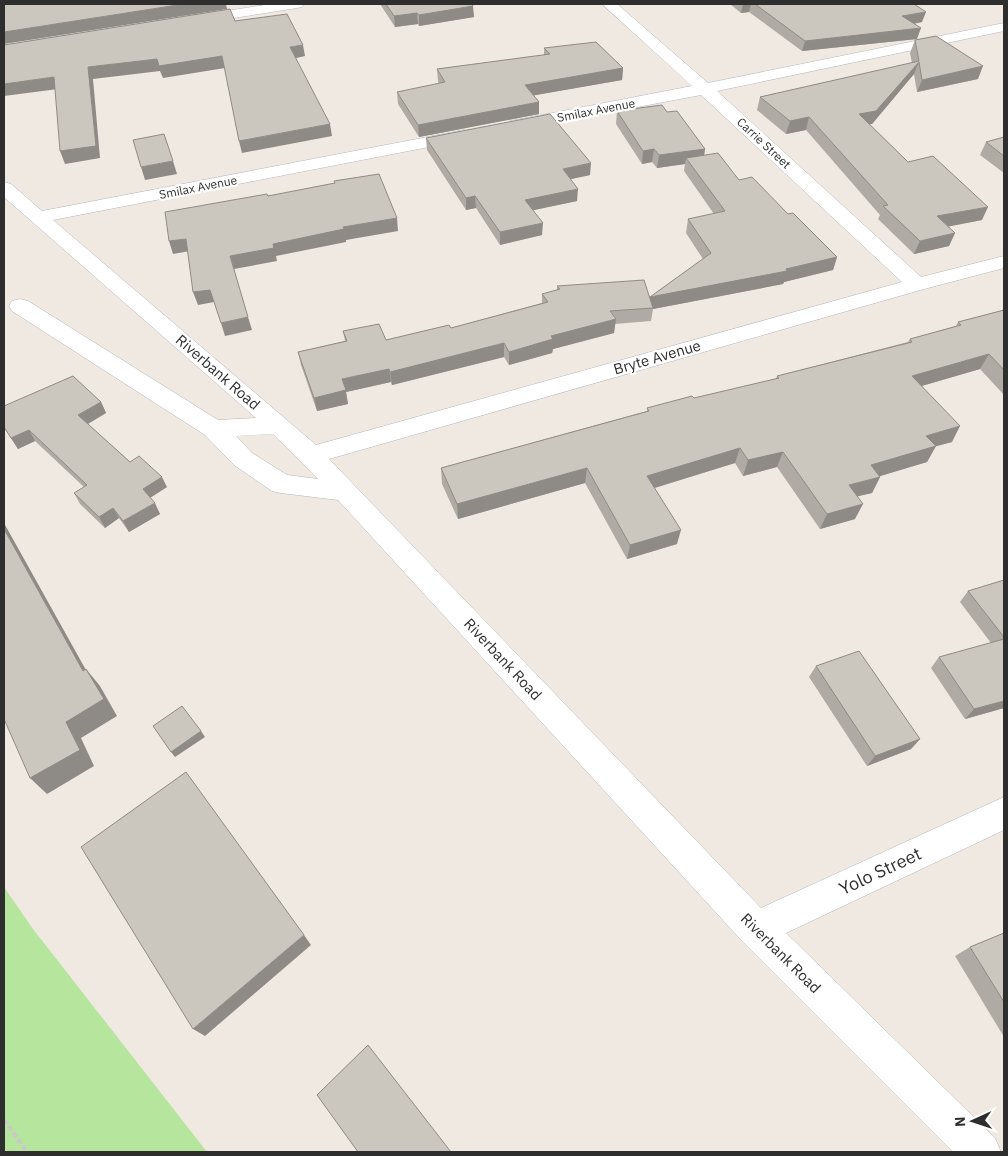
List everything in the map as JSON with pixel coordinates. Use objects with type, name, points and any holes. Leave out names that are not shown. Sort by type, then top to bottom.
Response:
[{"type":"street","points":[[180,22],[297,4]]},
{"type":"street","name":"Carrie Street","points":[[609,4],[706,89],[916,284]]},
{"type":"street","name":"Smilax Avenue","points":[[500,129],[706,89],[1004,27]]},
{"type":"street","name":"Smilax Avenue","points":[[39,217],[480,132]]},
{"type":"street","name":"Riverbank Road","points":[[4,188],[279,425],[311,455],[756,929],[981,1152]]},
{"type":"street","name":"Bryte Avenue","points":[[311,455],[916,284],[1004,262]]},
{"type":"street","points":[[20,306],[214,429],[243,459],[281,484],[345,491]]},
{"type":"street","points":[[214,429],[279,425]]},
{"type":"street","name":"Yolo Street","points":[[756,929],[1004,813]]},
{"type":"path","points":[[4,1120],[26,1152]]},
{"type":"green space","points":[[4,887],[33,929],[207,1152],[4,1152]]},
{"type":"building","points":[[4,4],[184,4],[4,32]]},
{"type":"building","points":[[386,4],[472,4],[473,6],[419,15],[417,13],[394,16]]},
{"type":"building","points":[[755,4],[914,4],[926,12],[902,16],[921,28],[805,41]]},
{"type":"building","points":[[230,9],[235,21],[287,14],[303,45],[290,47],[330,124],[239,141],[222,56],[159,66],[157,59],[88,67],[96,146],[60,151],[54,77],[4,84],[4,45]]},
{"type":"building","points":[[936,36],[983,66],[922,80],[919,62],[876,111],[859,114],[908,162],[933,156],[988,207],[937,216],[955,233],[920,241],[883,206],[888,205],[809,117],[790,121],[760,97],[919,61],[915,40]]},
{"type":"building","points":[[596,42],[623,68],[525,85],[539,102],[418,125],[397,92],[445,82],[437,69],[550,54],[544,48]]},
{"type":"building","points":[[662,105],[667,112],[677,111],[705,149],[659,155],[654,149],[643,151],[617,111]]},
{"type":"building","points":[[550,114],[591,163],[563,169],[578,189],[525,200],[543,223],[500,232],[475,196],[466,198],[426,138]]},
{"type":"building","points":[[164,134],[173,161],[141,167],[133,140]]},
{"type":"building","points":[[1004,137],[1004,156],[986,142]]},
{"type":"building","points":[[718,153],[739,180],[752,177],[788,214],[793,213],[837,257],[786,269],[787,271],[650,297],[711,253],[688,219],[725,211],[686,158]]},
{"type":"building","points":[[379,174],[397,218],[343,227],[344,229],[273,244],[274,248],[230,256],[248,317],[221,323],[210,290],[193,292],[186,239],[169,241],[165,212],[267,194],[268,196],[335,183],[334,181]]},
{"type":"building","points":[[644,280],[653,308],[610,311],[616,319],[551,336],[553,339],[509,352],[504,343],[390,372],[389,369],[342,379],[346,390],[314,398],[298,352],[347,341],[343,331],[379,324],[386,340],[449,325],[451,328],[548,302],[542,294],[560,289],[557,286]]},
{"type":"building","points":[[1004,310],[1004,370],[989,354],[912,376],[960,426],[926,436],[936,446],[871,465],[880,477],[849,485],[863,504],[827,514],[783,452],[748,460],[740,448],[647,476],[681,530],[630,545],[587,468],[457,504],[441,468],[649,411],[647,408],[692,396],[694,398],[779,378],[777,376],[912,342],[910,339],[961,325],[958,322]]},
{"type":"building","points":[[73,376],[101,402],[78,415],[130,462],[139,456],[162,477],[143,489],[155,503],[123,521],[113,508],[99,517],[74,493],[87,485],[29,430],[11,438],[4,427],[4,406]]},
{"type":"building","points":[[4,529],[83,671],[86,669],[104,699],[66,722],[80,750],[30,778],[4,719]]},
{"type":"building","points":[[1004,580],[1004,637],[968,591]]},
{"type":"building","points":[[1004,639],[1004,701],[974,709],[939,657]]},
{"type":"building","points":[[859,651],[920,739],[875,756],[816,666]]},
{"type":"building","points":[[182,706],[201,731],[171,752],[153,726]]},
{"type":"building","points":[[186,772],[304,935],[193,1029],[81,847]]},
{"type":"building","points":[[1004,933],[1004,1002],[970,947]]},
{"type":"building","points":[[368,1045],[451,1152],[358,1152],[317,1095]]}]
